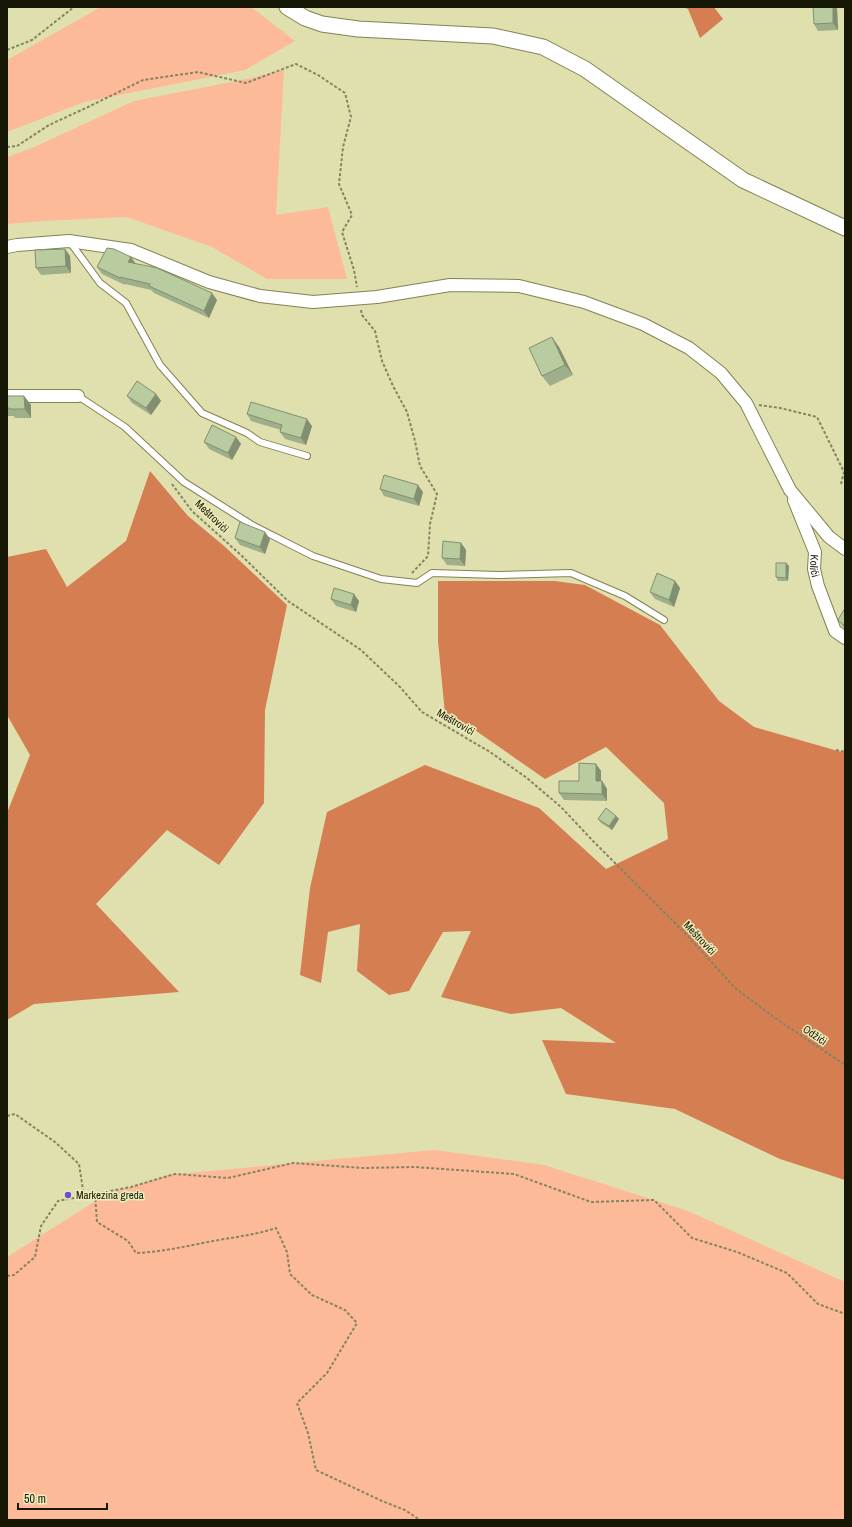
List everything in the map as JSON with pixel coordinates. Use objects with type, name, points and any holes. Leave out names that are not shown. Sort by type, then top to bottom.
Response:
[{"type":"street","points":[[287,7],[305,18],[322,24],[351,28],[492,36],[543,47],[585,69],[743,180],[845,228]]},
{"type":"street","points":[[7,247],[69,241],[131,250],[209,282],[260,296],[313,302],[377,296],[450,284],[519,286],[584,302],[644,324],[689,348],[721,373],[746,403],[790,490],[829,536],[845,548]]},
{"type":"street","points":[[7,396],[78,396]]},
{"type":"street","name":"Kolići","points":[[790,490],[815,552],[814,569],[818,586],[836,631],[845,638]]},
{"type":"lane","points":[[69,241],[100,282],[126,303],[160,365],[176,386],[202,413],[247,433],[260,442],[307,456]]},
{"type":"lane","points":[[78,396],[125,427],[184,482],[252,525],[313,556],[381,578],[417,583],[432,573],[499,575],[571,573],[625,596],[664,620]]},
{"type":"path","points":[[7,50],[32,40],[74,7]]},
{"type":"path","points":[[7,147],[17,146],[48,125],[143,80],[198,72],[246,83],[296,64],[318,75],[345,93],[351,117],[343,147],[339,184],[352,215],[342,232],[358,288]]},
{"type":"path","points":[[361,308],[362,315],[375,332],[382,361],[407,412],[420,466],[437,494],[430,524],[428,556],[404,582]]},
{"type":"path","points":[[746,403],[780,408],[817,417],[844,472],[841,484]]},
{"type":"path","name":"Meštrovići","points":[[169,480],[192,511],[242,556],[288,601],[361,650],[400,687],[422,712],[490,752],[527,778],[562,807],[594,842],[684,932],[735,988],[775,1018]]},
{"type":"path","points":[[836,750],[845,752]]},
{"type":"path","name":"Odžići","points":[[775,1018],[845,1065]]},
{"type":"path","points":[[7,1116],[14,1114],[55,1142],[79,1164],[84,1196]]},
{"type":"path","points":[[7,1276],[14,1275],[35,1257],[41,1226],[58,1201],[131,1186],[175,1174],[228,1178],[293,1163],[363,1168],[415,1168],[514,1174],[591,1202],[654,1200],[692,1238],[737,1252],[787,1273],[818,1304],[845,1314]]},
{"type":"path","points":[[95,1194],[97,1222],[128,1240],[136,1254],[258,1234],[276,1228],[287,1252],[290,1274],[312,1295],[346,1310],[357,1323],[327,1373],[297,1403],[308,1433],[316,1470],[382,1501],[405,1510],[420,1520]]},
{"type":"shaded area","points":[[101,7],[251,7],[295,41],[245,70],[84,102],[7,132],[7,60]]},
{"type":"shaded area","points":[[683,7],[714,7],[723,19],[700,38],[688,9]]},
{"type":"shaded area","points":[[284,70],[276,215],[328,207],[347,279],[267,279],[212,247],[127,217],[7,224],[7,157],[32,148],[134,101],[252,78]]},
{"type":"shaded area","points":[[150,471],[188,516],[223,545],[287,605],[265,710],[264,803],[219,865],[167,830],[96,904],[179,992],[34,1004],[7,1020],[7,813],[30,755],[7,715],[7,557],[46,549],[67,587],[126,541]]},
{"type":"shaded area","points":[[438,581],[555,581],[585,585],[660,625],[719,701],[754,727],[845,753],[845,1180],[780,1159],[675,1109],[566,1094],[542,1040],[616,1043],[561,1008],[511,1014],[441,997],[471,931],[443,932],[409,991],[389,995],[357,971],[360,924],[328,932],[321,983],[300,975],[310,888],[327,812],[425,765],[539,808],[606,869],[668,839],[664,803],[606,747],[545,779],[472,728],[445,714],[438,641]]},
{"type":"shaded area","points":[[434,1150],[544,1165],[688,1211],[845,1282],[845,1520],[7,1520],[7,1257],[105,1195],[167,1175]]},
{"type":"building","points":[[813,7],[833,7],[833,23],[814,24]]},
{"type":"building","points":[[107,248],[114,249],[131,257],[128,262],[157,268],[212,293],[204,311],[149,286],[150,284],[120,278],[97,267]]},
{"type":"building","points":[[65,249],[66,266],[36,268],[35,250]]},
{"type":"building","points":[[552,337],[565,365],[542,376],[529,348]]},
{"type":"building","points":[[137,381],[156,394],[146,408],[127,396]]},
{"type":"building","points":[[7,396],[24,396],[25,409],[7,408]]},
{"type":"building","points":[[251,402],[307,419],[301,438],[280,432],[282,425],[247,414]]},
{"type":"building","points":[[212,425],[236,437],[228,453],[204,442]]},
{"type":"building","points":[[384,475],[418,485],[414,499],[380,489]]},
{"type":"building","points":[[240,522],[265,532],[260,547],[235,538]]},
{"type":"building","points":[[443,541],[461,543],[460,559],[442,558]]},
{"type":"building","points":[[776,563],[786,563],[786,578],[776,577]]},
{"type":"building","points":[[657,573],[675,581],[669,600],[650,592]]},
{"type":"building","points":[[334,588],[354,594],[351,605],[331,599]]},
{"type":"building","points":[[845,608],[845,626],[838,620]]},
{"type":"building","points":[[579,763],[596,764],[596,781],[602,781],[602,794],[559,793],[559,781],[579,781]]},
{"type":"building","points":[[606,808],[616,816],[609,826],[598,819]]},
{"type":"place","name":"Markezina greda","points":[[68,1195]]}]
